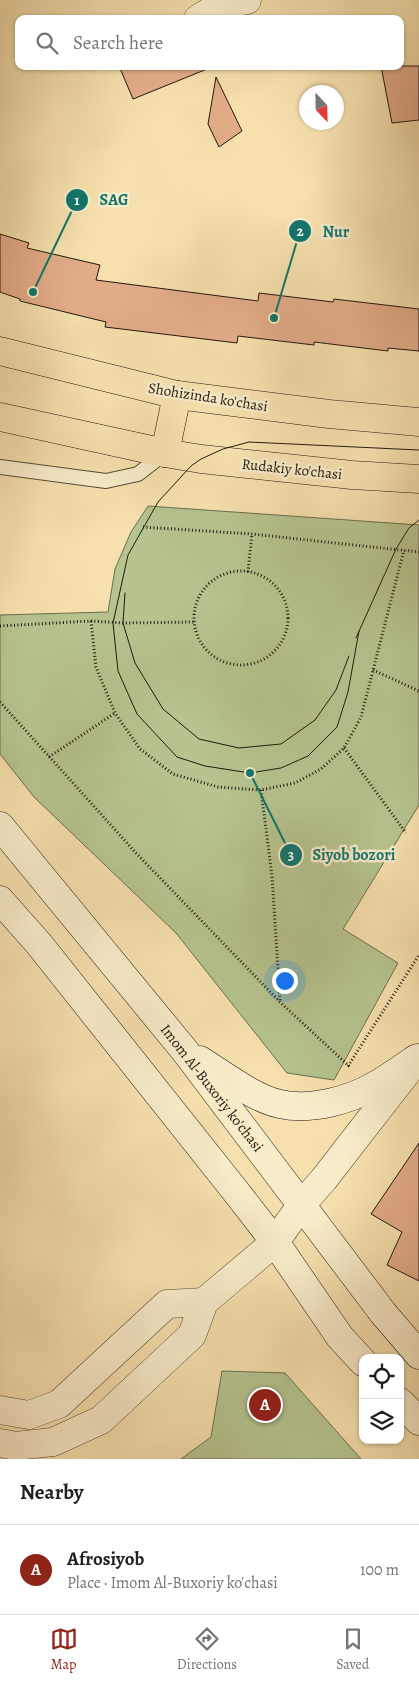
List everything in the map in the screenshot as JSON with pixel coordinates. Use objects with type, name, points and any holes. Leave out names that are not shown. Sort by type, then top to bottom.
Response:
[{"type":"main road","points":[[204,15],[211,10],[247,0]]},
{"type":"main road","name":"Shohizinda ko'chasi","points":[[0,351],[177,395],[329,414],[419,422]]},
{"type":"main road","points":[[0,417],[165,453],[177,395]]},
{"type":"main road","name":"Rudakiy ko'chasi","points":[[165,453],[279,468],[419,479]]},
{"type":"main road","name":"Imom Al-Buxoriy ko'chasi","points":[[0,826],[185,1052],[383,1313],[419,1355]]},
{"type":"main road","points":[[0,900],[39,944],[275,1242],[340,1337],[359,1358]]},
{"type":"main road","points":[[185,1052],[238,1084],[280,1104],[303,1106],[350,1097],[375,1086],[418,1056]]},
{"type":"main road","points":[[0,1443],[16,1446],[53,1442],[100,1420],[192,1335],[204,1302],[275,1242],[302,1204],[324,1179],[418,1056]]},
{"type":"main road","points":[[0,1410],[29,1415],[59,1404],[167,1304],[204,1302]]},
{"type":"main road","points":[[404,1406],[419,1421]]},
{"type":"lane","points":[[0,467],[106,482],[138,474],[165,453]]},
{"type":"path","points":[[143,526],[252,534],[419,552]]},
{"type":"path","points":[[248,572],[252,534]]},
{"type":"path","points":[[91,621],[96,667],[115,713],[140,749],[173,774],[218,788],[261,790],[295,784],[321,768],[344,748],[362,717],[404,550]]},
{"type":"path","points":[[229,572],[248,572],[273,582],[286,601],[289,623],[281,645],[264,660],[242,666],[220,661],[202,646],[194,622],[196,602],[209,583],[229,572]]},
{"type":"path","points":[[0,626],[91,621],[123,624],[194,622]]},
{"type":"path","points":[[373,670],[419,691]]},
{"type":"path","points":[[0,702],[136,853],[280,1002],[348,1066],[375,1086]]},
{"type":"path","points":[[49,757],[115,713]]},
{"type":"path","points":[[344,748],[406,833]]},
{"type":"path","points":[[261,790],[272,876],[280,1002]]},
{"type":"path","points":[[348,1066],[419,955]]},
{"type":"green space","points":[[148,506],[419,525],[419,805],[343,929],[398,963],[334,1080],[287,1073],[176,933],[34,797],[0,754],[0,615],[108,612],[115,569],[131,532]]},
{"type":"green space","points":[[222,1371],[285,1373],[361,1459],[181,1459],[211,1437]]},
{"type":"building","points":[[404,66],[419,66],[419,120],[392,123],[382,70],[404,70]]},
{"type":"building","points":[[121,70],[205,70],[133,99]]},
{"type":"building","points":[[216,77],[242,131],[219,147],[208,124]]},
{"type":"building","points":[[0,234],[29,243],[27,248],[100,265],[96,280],[258,301],[259,293],[333,302],[334,299],[419,309],[419,351],[388,348],[388,351],[314,342],[314,345],[238,336],[237,343],[105,327],[106,322],[20,301],[20,299],[0,292]]},
{"type":"building","points":[[419,1143],[419,1281],[387,1265],[402,1232],[371,1214]]},
{"type":"tram line","points":[[359,631],[348,692],[337,727],[308,756],[281,768],[250,773],[205,766],[177,757],[137,714],[118,671],[113,623],[128,555],[158,502],[191,466],[201,459],[223,449],[249,442],[419,450]]},
{"type":"tram line","points":[[356,638],[396,549],[409,528],[419,520]]},
{"type":"tram line","points":[[125,593],[123,623],[135,663],[163,709],[199,739],[239,748],[281,744],[315,720],[336,690],[349,656]]},
{"type":"place","name":"SAG","points":[[33,292]]},
{"type":"place","name":"Nur","points":[[274,318]]},
{"type":"place","name":"Siyob bozori","points":[[250,773]]},
{"type":"place","name":"Afrosiyob","points":[[265,1405]]}]
